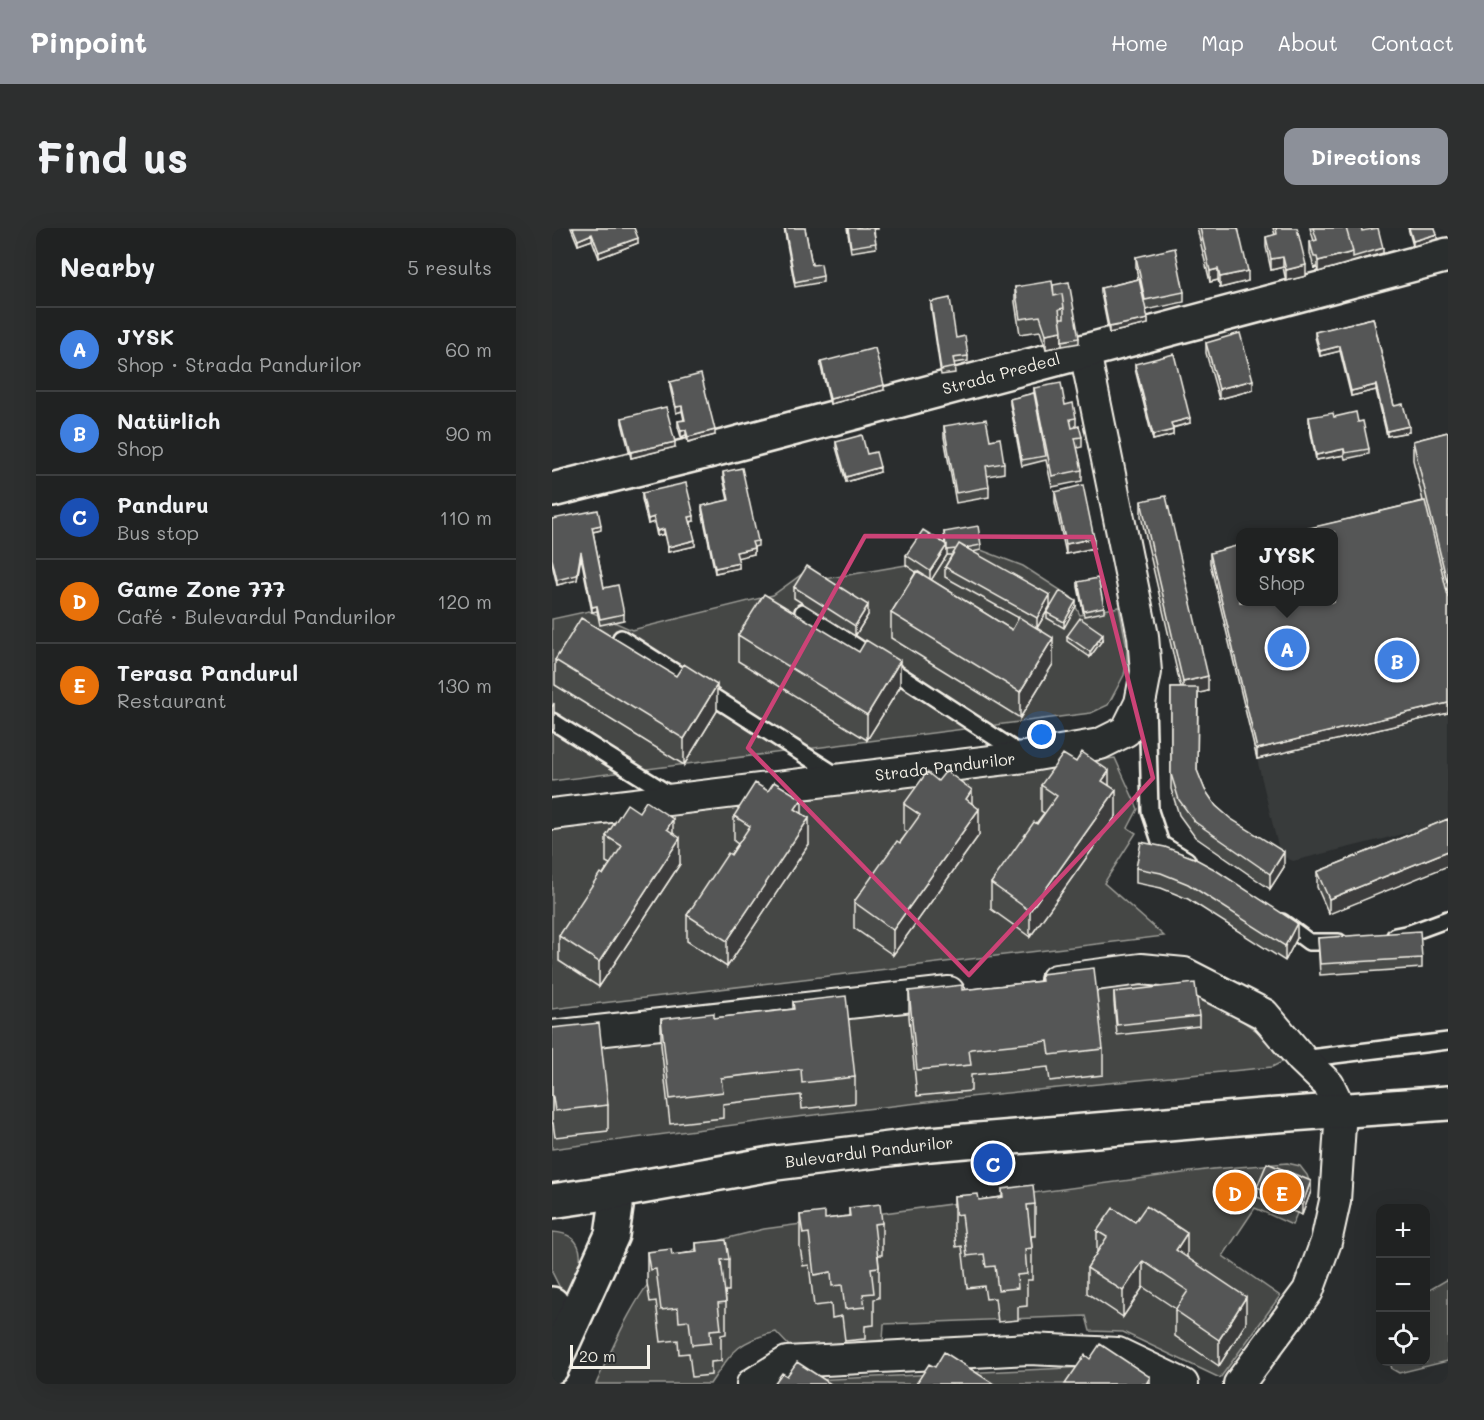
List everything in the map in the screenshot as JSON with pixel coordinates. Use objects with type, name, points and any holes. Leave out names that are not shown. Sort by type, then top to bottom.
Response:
[{"type":"street","name":"Strada Predeal","points":[[552,490],[1448,255]]},
{"type":"street","name":"Strada Pandurilor","points":[[552,814],[1025,757],[1100,744],[1126,731],[1140,703],[1146,672],[1143,636],[1085,352]]},
{"type":"street","points":[[1026,983],[1142,969],[1184,973],[1264,1014],[1302,1059],[1329,1085],[1341,1110],[1335,1201],[1326,1242],[1308,1291],[1239,1384]]},
{"type":"street","points":[[552,1036],[971,990]]},
{"type":"street","name":"Bulevardul Pandurilor","points":[[552,1201],[776,1163],[891,1148],[1448,1103]]},
{"type":"street","points":[[556,1358],[612,1235],[616,1207],[613,1192]]},
{"type":"street","points":[[552,1304],[556,1358]]},
{"type":"street","points":[[752,1384],[787,1362],[1029,1349],[1118,1353],[1183,1384]]},
{"type":"lane","points":[[803,612],[1025,757]]},
{"type":"lane","points":[[621,639],[842,779]]},
{"type":"lane","points":[[1146,672],[1150,811],[1161,844],[1199,868]]},
{"type":"lane","points":[[552,722],[675,798]]},
{"type":"lane","points":[[1266,911],[1310,942],[1358,942]]},
{"type":"lane","points":[[1379,938],[1410,933],[1448,919]]},
{"type":"lane","points":[[1302,1059],[1448,1041]]},
{"type":"highlighted area","points":[[865,536],[1092,537],[1153,778],[969,975],[748,748]]},
{"type":"shaded area","points":[[1448,451],[1448,823],[1293,861],[1280,855],[1210,563],[1236,557],[1236,606],[1338,606],[1338,598],[1425,511],[1413,460]]},
{"type":"shaded area","points":[[923,540],[947,555],[981,550],[1023,566],[1071,597],[1080,615],[1119,607],[1127,648],[1127,661],[1124,675],[1108,705],[1091,713],[552,781],[552,619],[589,611],[632,630],[773,595],[805,572],[819,580],[906,565]]},
{"type":"shaded area","points":[[1115,758],[1138,809],[1128,828],[1136,833],[1104,883],[1164,936],[552,1009],[552,826]]},
{"type":"shaded area","points":[[1174,978],[1188,982],[1279,1047],[1283,1053],[1282,1062],[1272,1067],[987,1095],[552,1149],[552,1049]]},
{"type":"shaded area","points":[[1287,1163],[1300,1166],[1310,1183],[1292,1225],[1255,1208],[1223,1256],[1280,1296],[1220,1378],[1123,1332],[1090,1331],[1086,1316],[884,1324],[883,1340],[793,1350],[776,1332],[752,1339],[737,1349],[710,1384],[596,1384],[626,1320],[655,1275],[688,1252],[713,1243],[764,1229],[1213,1169]]},
{"type":"shaded area","points":[[552,1232],[575,1240],[579,1249],[579,1270],[568,1304],[552,1272]]},
{"type":"shaded area","points":[[1448,1279],[1448,1361],[1430,1365],[1430,1312],[1430,1290]]},
{"type":"shaded area","points":[[1111,1366],[1135,1384],[781,1384],[790,1381]]},
{"type":"shaded area","points":[[1391,1366],[1428,1366],[1399,1373]]},
{"type":"building","points":[[573,228],[634,228],[638,238],[599,252],[592,234],[578,240]]},
{"type":"building","points":[[785,228],[805,228],[812,265],[821,264],[823,276],[795,282]]},
{"type":"building","points":[[848,228],[873,228],[876,243],[851,247]]},
{"type":"building","points":[[1200,228],[1238,228],[1248,271],[1220,277],[1218,269],[1210,271]]},
{"type":"building","points":[[1276,228],[1297,228],[1306,265],[1286,270],[1283,257],[1271,259],[1266,237],[1277,234]]},
{"type":"building","points":[[1313,228],[1346,228],[1353,252],[1318,261],[1317,257],[1314,257],[1310,242],[1317,240]]},
{"type":"building","points":[[1346,228],[1361,228],[1362,231],[1378,228],[1383,248],[1353,257]]},
{"type":"building","points":[[1409,228],[1435,228],[1437,234],[1413,241]]},
{"type":"building","points":[[1175,248],[1184,292],[1145,300],[1136,257]]},
{"type":"building","points":[[1139,279],[1148,319],[1109,327],[1101,288]]},
{"type":"building","points":[[1052,281],[1054,296],[1062,294],[1064,308],[1059,309],[1062,331],[1046,334],[1040,316],[1020,319],[1015,287]]},
{"type":"building","points":[[1069,282],[1079,338],[1062,341],[1060,318],[1064,318],[1064,308],[1062,294],[1054,296],[1053,285]]},
{"type":"building","points":[[950,298],[956,338],[965,336],[968,356],[953,358],[955,367],[941,370],[931,302]]},
{"type":"building","points":[[1373,318],[1394,406],[1403,404],[1409,426],[1387,431],[1376,385],[1351,391],[1340,346],[1320,351],[1315,332]]},
{"type":"building","points":[[1240,333],[1253,380],[1219,389],[1206,343]]},
{"type":"building","points":[[875,348],[884,385],[830,399],[821,362]]},
{"type":"building","points":[[1174,354],[1190,418],[1171,423],[1173,430],[1153,435],[1135,364]]},
{"type":"building","points":[[701,374],[715,430],[688,437],[686,430],[681,431],[678,421],[685,420],[682,406],[676,407],[670,382]]},
{"type":"building","points":[[1061,383],[1065,405],[1073,403],[1076,418],[1070,419],[1072,428],[1079,426],[1082,437],[1075,438],[1082,470],[1052,476],[1034,388]]},
{"type":"building","points":[[1034,393],[1046,456],[1022,460],[1010,399]]},
{"type":"building","points":[[666,407],[675,442],[631,452],[622,418]]},
{"type":"building","points":[[1356,412],[1358,422],[1363,421],[1369,449],[1345,453],[1344,449],[1316,455],[1309,417],[1333,413],[1334,417]]},
{"type":"building","points":[[986,419],[990,440],[1000,438],[1004,463],[986,466],[989,487],[956,493],[944,426]]},
{"type":"building","points":[[1448,432],[1448,586],[1413,441]]},
{"type":"building","points":[[862,435],[867,454],[876,452],[880,467],[846,477],[836,442]]},
{"type":"building","points":[[742,468],[758,541],[752,542],[754,548],[736,552],[739,563],[715,568],[702,506],[729,500],[723,472]]},
{"type":"building","points":[[686,483],[694,516],[689,517],[695,540],[668,547],[664,529],[657,531],[654,517],[648,519],[642,493]]},
{"type":"building","points":[[1083,485],[1094,538],[1066,544],[1055,492]]},
{"type":"building","points":[[1166,496],[1208,676],[1183,682],[1141,501]]},
{"type":"building","points":[[1425,501],[1448,596],[1448,703],[1257,749],[1210,553],[1236,546],[1236,606],[1338,606],[1338,528],[1310,528]]},
{"type":"building","points":[[598,510],[601,525],[592,527],[604,588],[618,585],[624,614],[600,619],[597,606],[592,607],[581,552],[577,575],[557,580],[552,559],[552,519]]},
{"type":"building","points":[[978,526],[981,545],[965,548],[959,544],[956,549],[947,550],[944,532]]},
{"type":"building","points":[[923,530],[947,545],[930,571],[906,555]]},
{"type":"building","points":[[959,544],[1050,595],[1037,618],[945,567]]},
{"type":"building","points":[[807,566],[868,605],[855,626],[794,587]]},
{"type":"building","points":[[917,571],[1012,630],[1019,617],[1053,638],[1020,692],[891,613]]},
{"type":"building","points":[[1098,578],[1104,607],[1084,611],[1078,582]]},
{"type":"building","points":[[1060,591],[1076,601],[1064,622],[1047,613]]},
{"type":"building","points":[[764,594],[859,652],[866,640],[900,661],[867,715],[738,635]]},
{"type":"building","points":[[581,618],[676,676],[684,664],[717,685],[684,739],[555,660]]},
{"type":"building","points":[[1080,618],[1103,634],[1090,652],[1067,636]]},
{"type":"building","points":[[1171,688],[1198,688],[1197,770],[1205,790],[1216,806],[1231,819],[1284,852],[1270,874],[1195,822],[1179,800],[1171,774]]},
{"type":"building","points":[[1082,752],[1109,771],[1102,781],[1116,790],[1030,911],[991,883],[1034,822],[1037,824],[1057,796],[1041,785],[1063,754],[1076,762]]},
{"type":"building","points":[[946,771],[972,790],[966,799],[979,809],[893,930],[854,902],[897,841],[900,843],[920,815],[904,804],[927,772],[938,781]]},
{"type":"building","points":[[774,782],[802,799],[795,809],[809,818],[727,941],[687,915],[728,853],[731,855],[750,826],[734,816],[755,783],[768,791]]},
{"type":"building","points":[[646,801],[673,819],[667,829],[680,838],[599,962],[559,936],[600,873],[603,875],[622,846],[606,836],[627,804],[639,812]]},
{"type":"building","points":[[1448,819],[1448,851],[1329,899],[1317,872]]},
{"type":"building","points":[[1141,842],[1165,847],[1194,858],[1297,923],[1285,946],[1188,884],[1161,873],[1136,868]]},
{"type":"building","points":[[1420,931],[1422,958],[1320,964],[1318,938]]},
{"type":"building","points":[[1094,968],[1103,1049],[1050,1055],[1048,1041],[971,1049],[969,1050],[971,1065],[917,1070],[909,991],[962,985],[962,990],[1042,981],[1041,974]]},
{"type":"building","points":[[1195,983],[1199,1016],[1117,1025],[1114,992]]},
{"type":"building","points":[[846,996],[855,1077],[802,1083],[801,1069],[721,1078],[723,1092],[670,1099],[661,1019],[714,1013],[714,1018],[794,1009],[793,1002]]},
{"type":"building","points":[[599,1023],[608,1105],[555,1111],[552,1097],[552,1028]]},
{"type":"building","points":[[1267,1163],[1311,1181],[1302,1205],[1257,1187]]},
{"type":"building","points":[[1237,1170],[1252,1194],[1231,1207],[1216,1183]]},
{"type":"building","points":[[1033,1185],[1035,1204],[1027,1205],[1032,1248],[1025,1249],[1027,1274],[1017,1275],[1018,1288],[998,1290],[995,1266],[986,1267],[984,1254],[967,1256],[962,1214],[956,1215],[954,1196],[978,1194],[979,1200],[1003,1197],[1002,1189]]},
{"type":"building","points":[[880,1204],[882,1223],[874,1224],[879,1267],[871,1268],[874,1293],[863,1294],[865,1307],[845,1309],[842,1285],[832,1286],[831,1272],[814,1275],[809,1233],[803,1234],[800,1215],[825,1212],[825,1219],[850,1216],[849,1208]]},
{"type":"building","points":[[1146,1206],[1187,1233],[1176,1250],[1246,1297],[1219,1340],[1175,1310],[1188,1291],[1143,1261],[1123,1291],[1087,1268],[1107,1237],[1097,1231],[1113,1208],[1135,1222]]},
{"type":"building","points":[[726,1240],[729,1259],[721,1260],[726,1302],[718,1303],[721,1329],[710,1330],[711,1343],[692,1345],[689,1321],[679,1322],[678,1308],[661,1310],[656,1269],[650,1270],[647,1252],[671,1249],[672,1255],[697,1252],[696,1243]]},
{"type":"building","points":[[1100,1344],[1150,1377],[1146,1384],[1065,1384],[1085,1355],[1090,1359]]},
{"type":"building","points":[[944,1352],[994,1384],[916,1384],[929,1364],[935,1367]]},
{"type":"building","points":[[797,1362],[831,1384],[774,1384],[782,1373],[787,1376]]},
{"type":"place","name":"JYSK","points":[[1287,648]]},
{"type":"place","name":"Natürlich","points":[[1397,660]]},
{"type":"place","name":"Panduru","points":[[993,1163]]},
{"type":"place","name":"Game Zone 777","points":[[1235,1192]]},
{"type":"place","name":"Terasa Pandurul","points":[[1282,1192]]}]
